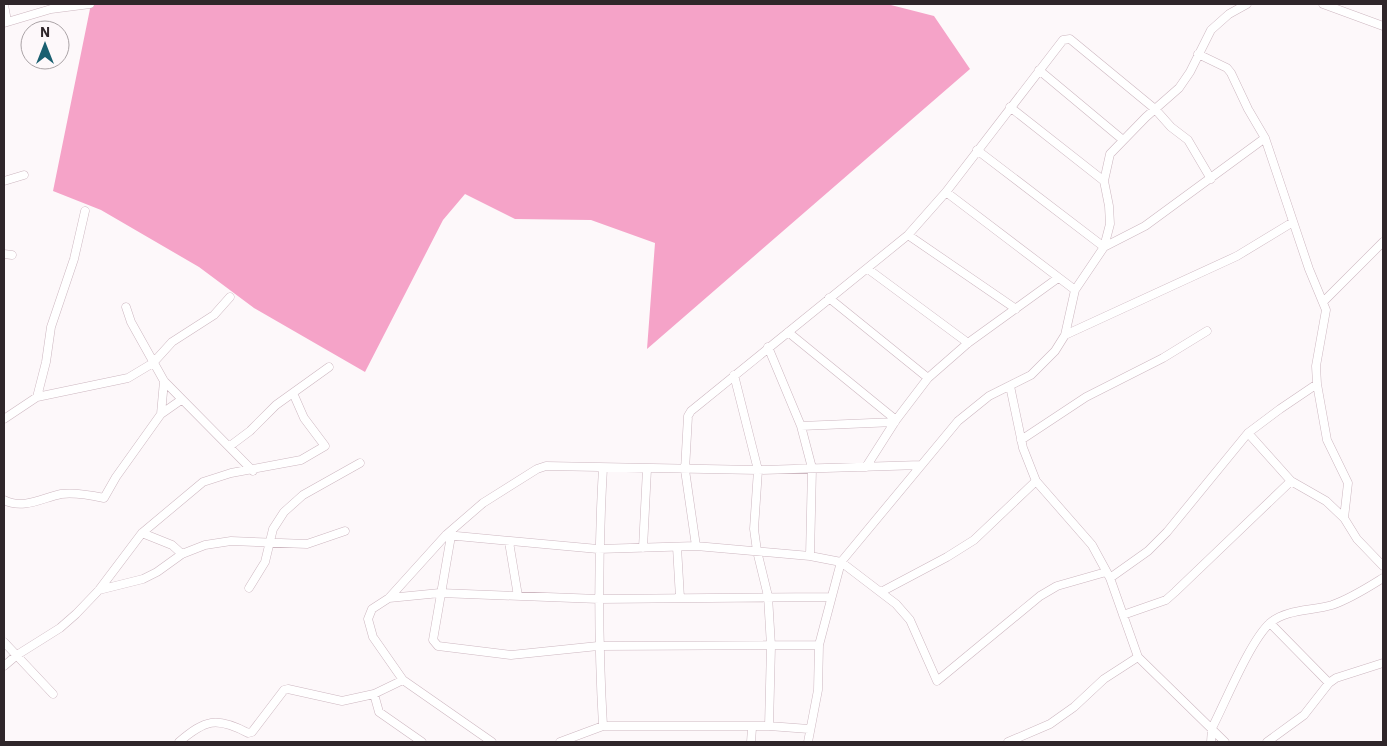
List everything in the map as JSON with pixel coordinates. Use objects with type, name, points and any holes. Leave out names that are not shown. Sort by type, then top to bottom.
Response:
[{"type":"street","points":[[4,5],[6,22],[51,9],[90,4]]},
{"type":"street","points":[[808,742],[818,690],[819,645],[841,562],[958,421],[978,403],[1031,375],[1056,351],[1065,335],[1074,290],[1104,247],[1110,224],[1110,206],[1104,181],[1110,154],[1179,88],[1217,24],[1247,4]]},
{"type":"street","points":[[1323,4],[1383,26]]},
{"type":"street","points":[[696,546],[685,470],[689,414],[768,347],[908,235],[946,192],[1063,40],[1070,39],[1155,109],[1171,127],[1188,140],[1211,179]]},
{"type":"street","points":[[1198,54],[1227,68],[1231,73],[1248,109],[1265,138],[1293,222],[1323,302],[1326,316],[1316,366],[1317,384],[1327,440],[1348,483],[1344,518]]},
{"type":"street","points":[[1039,70],[1124,140]]},
{"type":"street","points":[[1010,107],[1104,181]]},
{"type":"street","points":[[1104,247],[1145,226],[1265,138]]},
{"type":"street","points":[[977,150],[1104,247]]},
{"type":"street","points":[[4,181],[24,174]]},
{"type":"street","points":[[946,192],[1074,290]]},
{"type":"street","points":[[37,397],[46,362],[51,327],[74,259],[86,211]]},
{"type":"street","points":[[1065,335],[1237,256],[1293,222]]},
{"type":"street","points":[[908,235],[1016,309]]},
{"type":"street","points":[[1323,302],[1383,242]]},
{"type":"street","points":[[868,268],[968,343]]},
{"type":"street","points":[[866,467],[895,421],[928,378],[968,343],[1058,278]]},
{"type":"street","points":[[4,419],[37,397],[72,388],[119,381],[153,363],[172,342],[214,315],[230,296]]},
{"type":"street","points":[[829,298],[928,378]]},
{"type":"street","points":[[126,307],[153,363],[164,381],[253,470]]},
{"type":"street","points":[[1022,440],[1086,396],[1163,358],[1207,331]]},
{"type":"street","points":[[788,332],[895,421]]},
{"type":"street","points":[[768,347],[800,426],[812,468],[810,556]]},
{"type":"street","points":[[230,446],[250,431],[268,411],[329,367]]},
{"type":"street","points":[[734,375],[758,470],[754,513],[757,552],[768,596],[771,646],[769,726]]},
{"type":"street","points":[[161,414],[164,381]]},
{"type":"street","points":[[448,535],[598,549],[696,546],[810,556],[841,562],[896,604],[910,620],[936,681],[1040,596],[1057,586],[1108,575],[1148,551],[1167,532],[1248,433],[1317,384]]},
{"type":"street","points":[[1010,386],[1022,440],[1036,481],[1092,545],[1108,575],[1138,656],[1225,742]]},
{"type":"street","points":[[4,666],[17,655],[60,628],[99,590],[142,533],[203,482],[231,473],[301,460],[325,446],[304,418],[293,393]]},
{"type":"street","points":[[4,500],[17,504],[69,493],[104,498],[116,477],[161,414],[181,400]]},
{"type":"street","points":[[800,426],[895,421]]},
{"type":"street","points":[[1248,433],[1291,481],[1326,501],[1344,518],[1357,539],[1383,566]]},
{"type":"street","points":[[249,588],[265,562],[276,523],[290,505],[319,485],[360,463]]},
{"type":"street","points":[[492,742],[403,680],[369,629],[369,613],[388,598],[448,535],[483,503],[537,469],[546,466],[758,470],[921,465]]},
{"type":"street","points":[[603,468],[598,549],[598,646],[603,726]]},
{"type":"street","points":[[643,548],[647,469]]},
{"type":"street","points":[[881,592],[946,558],[974,540],[1036,481]]},
{"type":"street","points":[[1123,616],[1166,600],[1291,481]]},
{"type":"street","points":[[99,590],[135,582],[150,575],[182,554],[204,546],[231,541],[270,542],[285,545],[307,544],[346,531]]},
{"type":"street","points":[[142,533],[172,545],[182,554]]},
{"type":"street","points":[[448,535],[433,640],[438,646],[511,655],[598,646],[819,645]]},
{"type":"street","points":[[509,542],[518,596]]},
{"type":"street","points":[[677,547],[680,598]]},
{"type":"street","points":[[1211,742],[1212,728],[1251,651],[1270,624],[1287,614],[1333,604],[1361,592],[1383,578]]},
{"type":"street","points":[[388,598],[440,593],[599,599],[768,596],[831,597]]},
{"type":"street","points":[[1270,624],[1329,683]]},
{"type":"street","points":[[4,642],[53,694]]},
{"type":"street","points":[[1008,742],[1050,724],[1074,707],[1104,679],[1138,656]]},
{"type":"street","points":[[1267,742],[1304,715],[1329,683],[1353,671],[1383,663]]},
{"type":"street","points":[[179,742],[210,721],[217,721],[248,733],[252,732],[284,690],[288,689],[342,701],[374,694],[403,680]]},
{"type":"street","points":[[374,694],[379,712],[422,742]]},
{"type":"street","points":[[560,742],[603,726],[752,728],[769,726],[809,729]]},
{"type":"street","points":[[751,742],[752,728]]},
{"type":"shaded area","points":[[91,4],[887,4],[934,16],[970,69],[647,349],[655,243],[591,220],[515,219],[465,194],[443,220],[365,372],[254,308],[199,267],[101,210],[53,191]]}]
